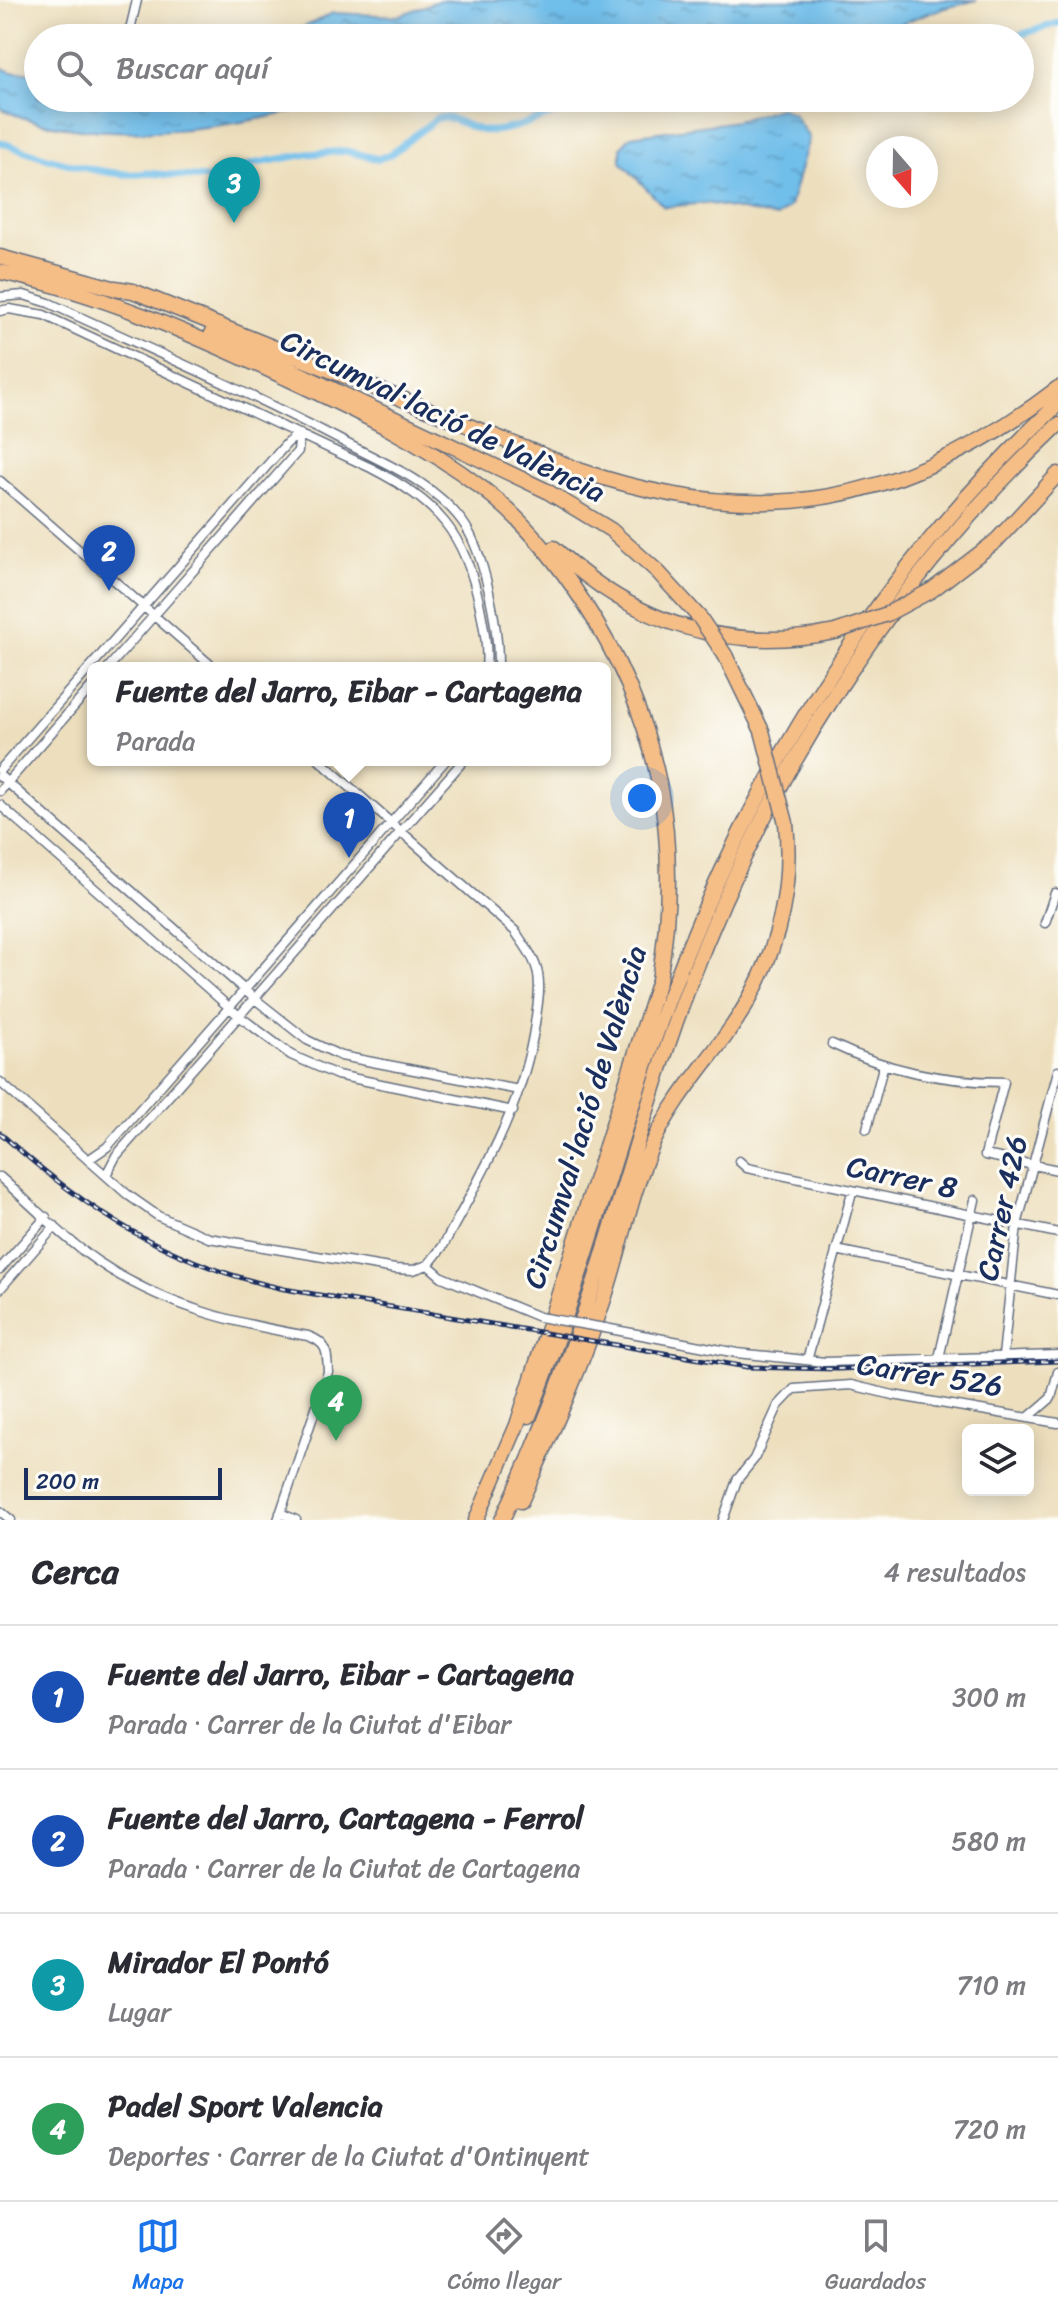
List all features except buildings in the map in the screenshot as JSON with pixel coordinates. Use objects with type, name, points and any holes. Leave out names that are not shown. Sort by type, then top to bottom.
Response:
[{"type":"highway","name":"Circumval·lació de València","points":[[0,257],[115,288],[545,490],[611,530],[658,572],[700,618],[725,655],[762,731],[786,823],[790,861],[785,907],[776,941],[744,1010],[679,1096],[652,1146],[580,1365],[512,1520]]},
{"type":"highway","name":"Circumval·lació de València","points":[[0,272],[84,293],[181,329],[371,418],[444,460],[519,520],[563,572],[603,632],[631,685],[653,752],[665,807],[670,869],[666,940],[659,980],[517,1425],[476,1520]]},
{"type":"highway","points":[[115,288],[148,297],[579,470],[625,486],[687,499],[761,503],[865,489],[911,475],[952,456],[988,437],[1058,388]]},
{"type":"highway","points":[[485,1520],[553,1357],[674,984],[750,809],[794,731],[891,587],[973,489],[1058,404]]},
{"type":"highway","points":[[502,1520],[591,1295],[688,989],[768,809],[808,737],[903,596],[985,499],[1058,425]]},
{"type":"highway","points":[[519,520],[612,595],[668,624],[735,639],[774,640],[823,635],[878,618],[932,590],[996,541],[1058,474]]},
{"type":"street","points":[[131,24],[137,0]]},
{"type":"street","points":[[0,297],[24,295],[49,303],[306,423],[428,487],[464,524],[486,586],[499,648],[498,662]]},
{"type":"street","points":[[0,311],[9,309],[44,315],[299,434],[398,482],[421,497],[453,529],[476,588],[488,650],[487,662]]},
{"type":"street","points":[[97,662],[306,423]]},
{"type":"street","points":[[113,662],[298,451],[299,434]]},
{"type":"street","points":[[0,481],[207,662]]},
{"type":"street","points":[[0,791],[2,776],[87,674]]},
{"type":"street","points":[[2,776],[87,691]]},
{"type":"street","points":[[0,1082],[88,1160],[158,1216],[209,1238],[395,1269],[413,1270],[428,1265],[443,1246],[513,1111],[539,995],[531,954],[515,931],[326,766]]},
{"type":"street","points":[[88,1160],[107,1147],[441,766]]},
{"type":"street","points":[[106,1175],[116,1156],[459,766]]},
{"type":"street","points":[[2,776],[255,999],[307,1040],[341,1056],[519,1090]]},
{"type":"street","points":[[0,805],[239,1016],[291,1055],[337,1075],[513,1111]]},
{"type":"street","points":[[1045,923],[1055,893],[1058,894]]},
{"type":"street","points":[[832,1044],[883,1067],[973,1082],[1004,1082],[985,1155],[1058,1170]]},
{"type":"street","points":[[867,1129],[883,1067]]},
{"type":"street","name":"Carrer 426","points":[[1003,1356],[1017,1225],[1058,1071]]},
{"type":"street","name":"Carrer 8","points":[[739,1161],[747,1168],[852,1192],[1058,1233]]},
{"type":"street","points":[[0,1177],[95,1259],[166,1299],[210,1316],[321,1340],[327,1347],[328,1372],[279,1517],[296,1520]]},
{"type":"street","points":[[808,1357],[852,1192]]},
{"type":"street","points":[[939,1358],[975,1200]]},
{"type":"street","points":[[0,1269],[46,1217]]},
{"type":"street","points":[[0,1289],[55,1226]]},
{"type":"street","points":[[836,1250],[1058,1295]]},
{"type":"street","points":[[428,1265],[442,1277],[539,1317],[625,1330],[737,1353],[808,1357],[825,1362],[1058,1355]]},
{"type":"street","points":[[1030,1416],[1051,1398],[1058,1372]]},
{"type":"street","name":"Carrer 526","points":[[723,1520],[737,1480],[754,1459],[778,1406],[794,1389],[851,1385],[1058,1423]]},
{"type":"street","points":[[0,1511],[11,1520]]},
{"type":"water","points":[[440,0],[977,0],[902,24],[310,24],[333,13],[398,16]]},
{"type":"water","points":[[0,67],[11,72],[24,72],[24,112],[290,112],[215,126],[121,131],[75,129],[35,121],[0,108]]},
{"type":"water","points":[[765,112],[790,112],[809,138],[790,206],[777,217],[706,203],[664,207],[621,162],[621,147],[631,136],[736,121]]},
{"type":"waterway","points":[[1034,30],[1058,23]]},
{"type":"waterway","points":[[0,142],[94,170],[216,179],[252,164],[308,154],[346,151],[378,159],[391,154],[437,118],[450,118],[476,129],[490,131],[514,127],[559,112]]},
{"type":"railway","points":[[0,1133],[65,1187],[132,1231],[203,1265],[284,1289],[747,1367],[837,1369],[1058,1361]]},
{"type":"place","name":"Mirador El Pontó","points":[[234,223]]},
{"type":"place","name":"Fuente del Jarro, Cartagena - Ferrol","points":[[109,591]]},
{"type":"place","name":"Fuente del Jarro, Eibar - Cartagena","points":[[349,858]]},
{"type":"place","name":"Padel Sport Valencia","points":[[336,1441]]}]
